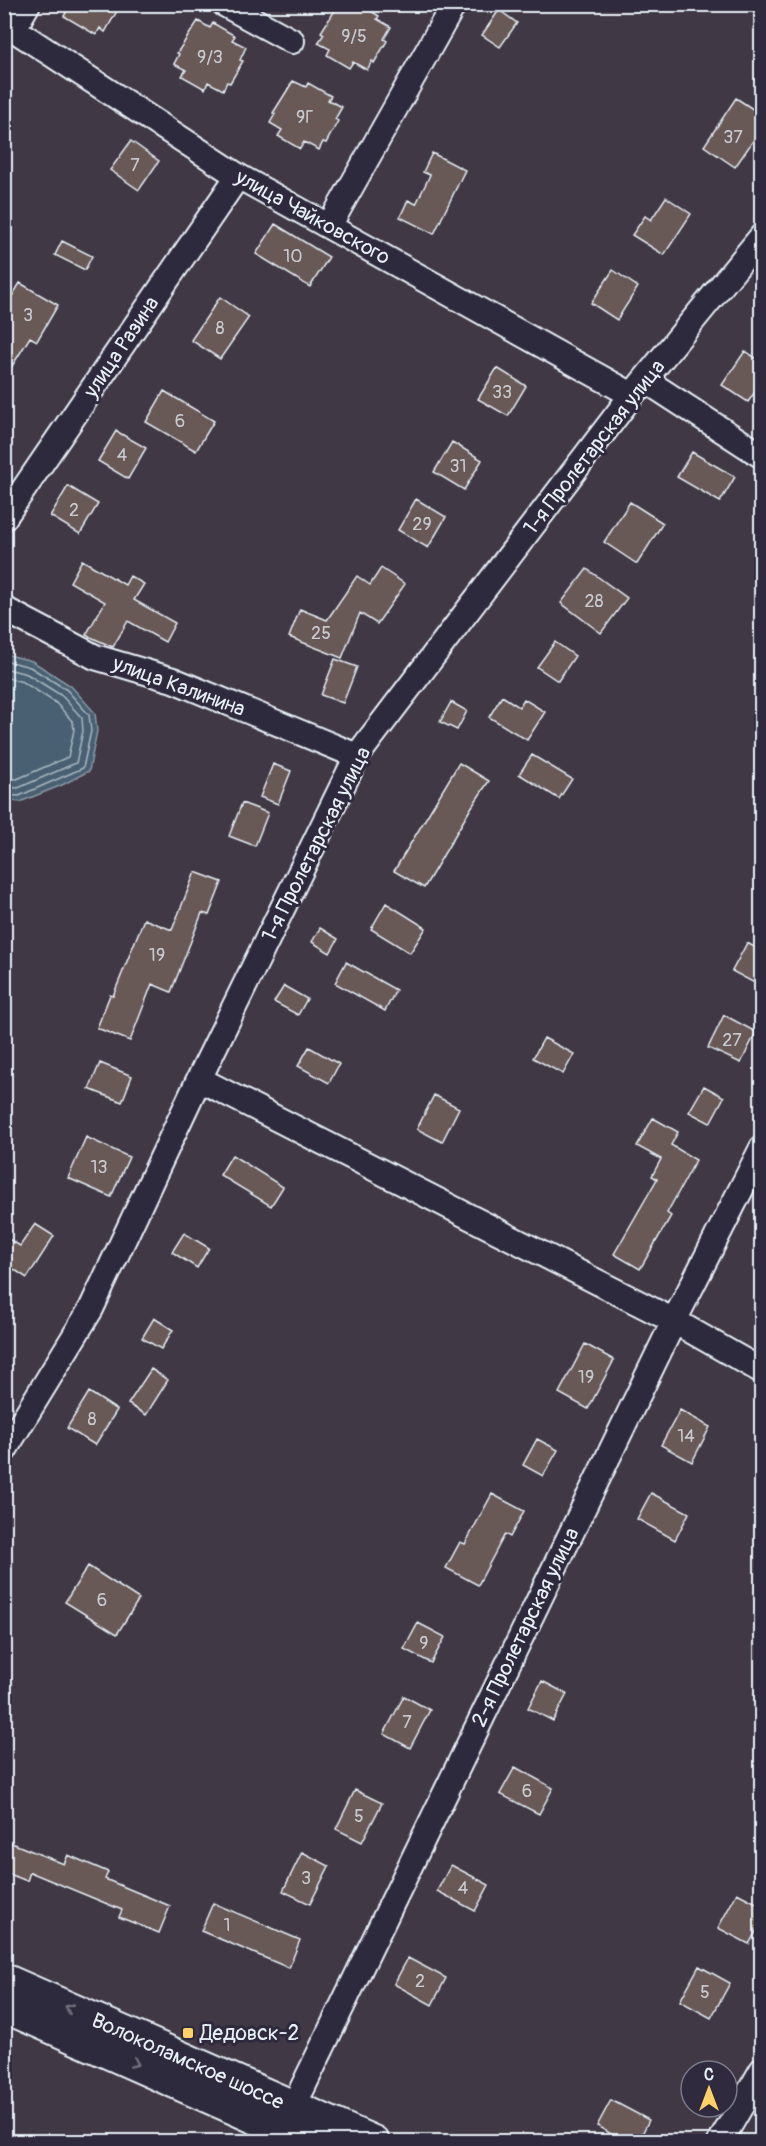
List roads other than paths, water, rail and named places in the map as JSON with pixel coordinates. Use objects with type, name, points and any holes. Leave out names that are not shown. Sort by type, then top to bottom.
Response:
[{"type":"main road","name":"Волоколамское шоссе","points":[[4,1980],[291,2130]]},
{"type":"main road","name":"Волоколамское шоссе","points":[[4,2006],[291,2130],[373,2142]]},
{"type":"street","points":[[9,27],[28,4]]},
{"type":"street","points":[[224,4],[292,41]]},
{"type":"street","points":[[329,226],[454,4]]},
{"type":"street","name":"улица Чайковского","points":[[9,27],[238,176],[329,226],[639,387],[762,456]]},
{"type":"street","name":"улица Разина","points":[[4,518],[238,176]]},
{"type":"street","name":"1-я Пролетарская улица","points":[[4,1451],[91,1310],[199,1079],[357,756],[639,387],[762,236]]},
{"type":"street","name":"улица Калинина","points":[[4,609],[95,657],[173,680],[357,756]]},
{"type":"street","points":[[199,1079],[674,1321],[762,1371]]},
{"type":"street","name":"2-я Пролетарская улица","points":[[291,2130],[674,1321],[762,1148]]},
{"type":"street","points":[[720,2142],[762,2070]]},
{"type":"water","points":[[5,654],[32,661],[71,686],[95,713],[97,731],[89,771],[20,802],[5,800]]},
{"type":"place","name":"Дедовск-2","points":[[188,2033]]}]
